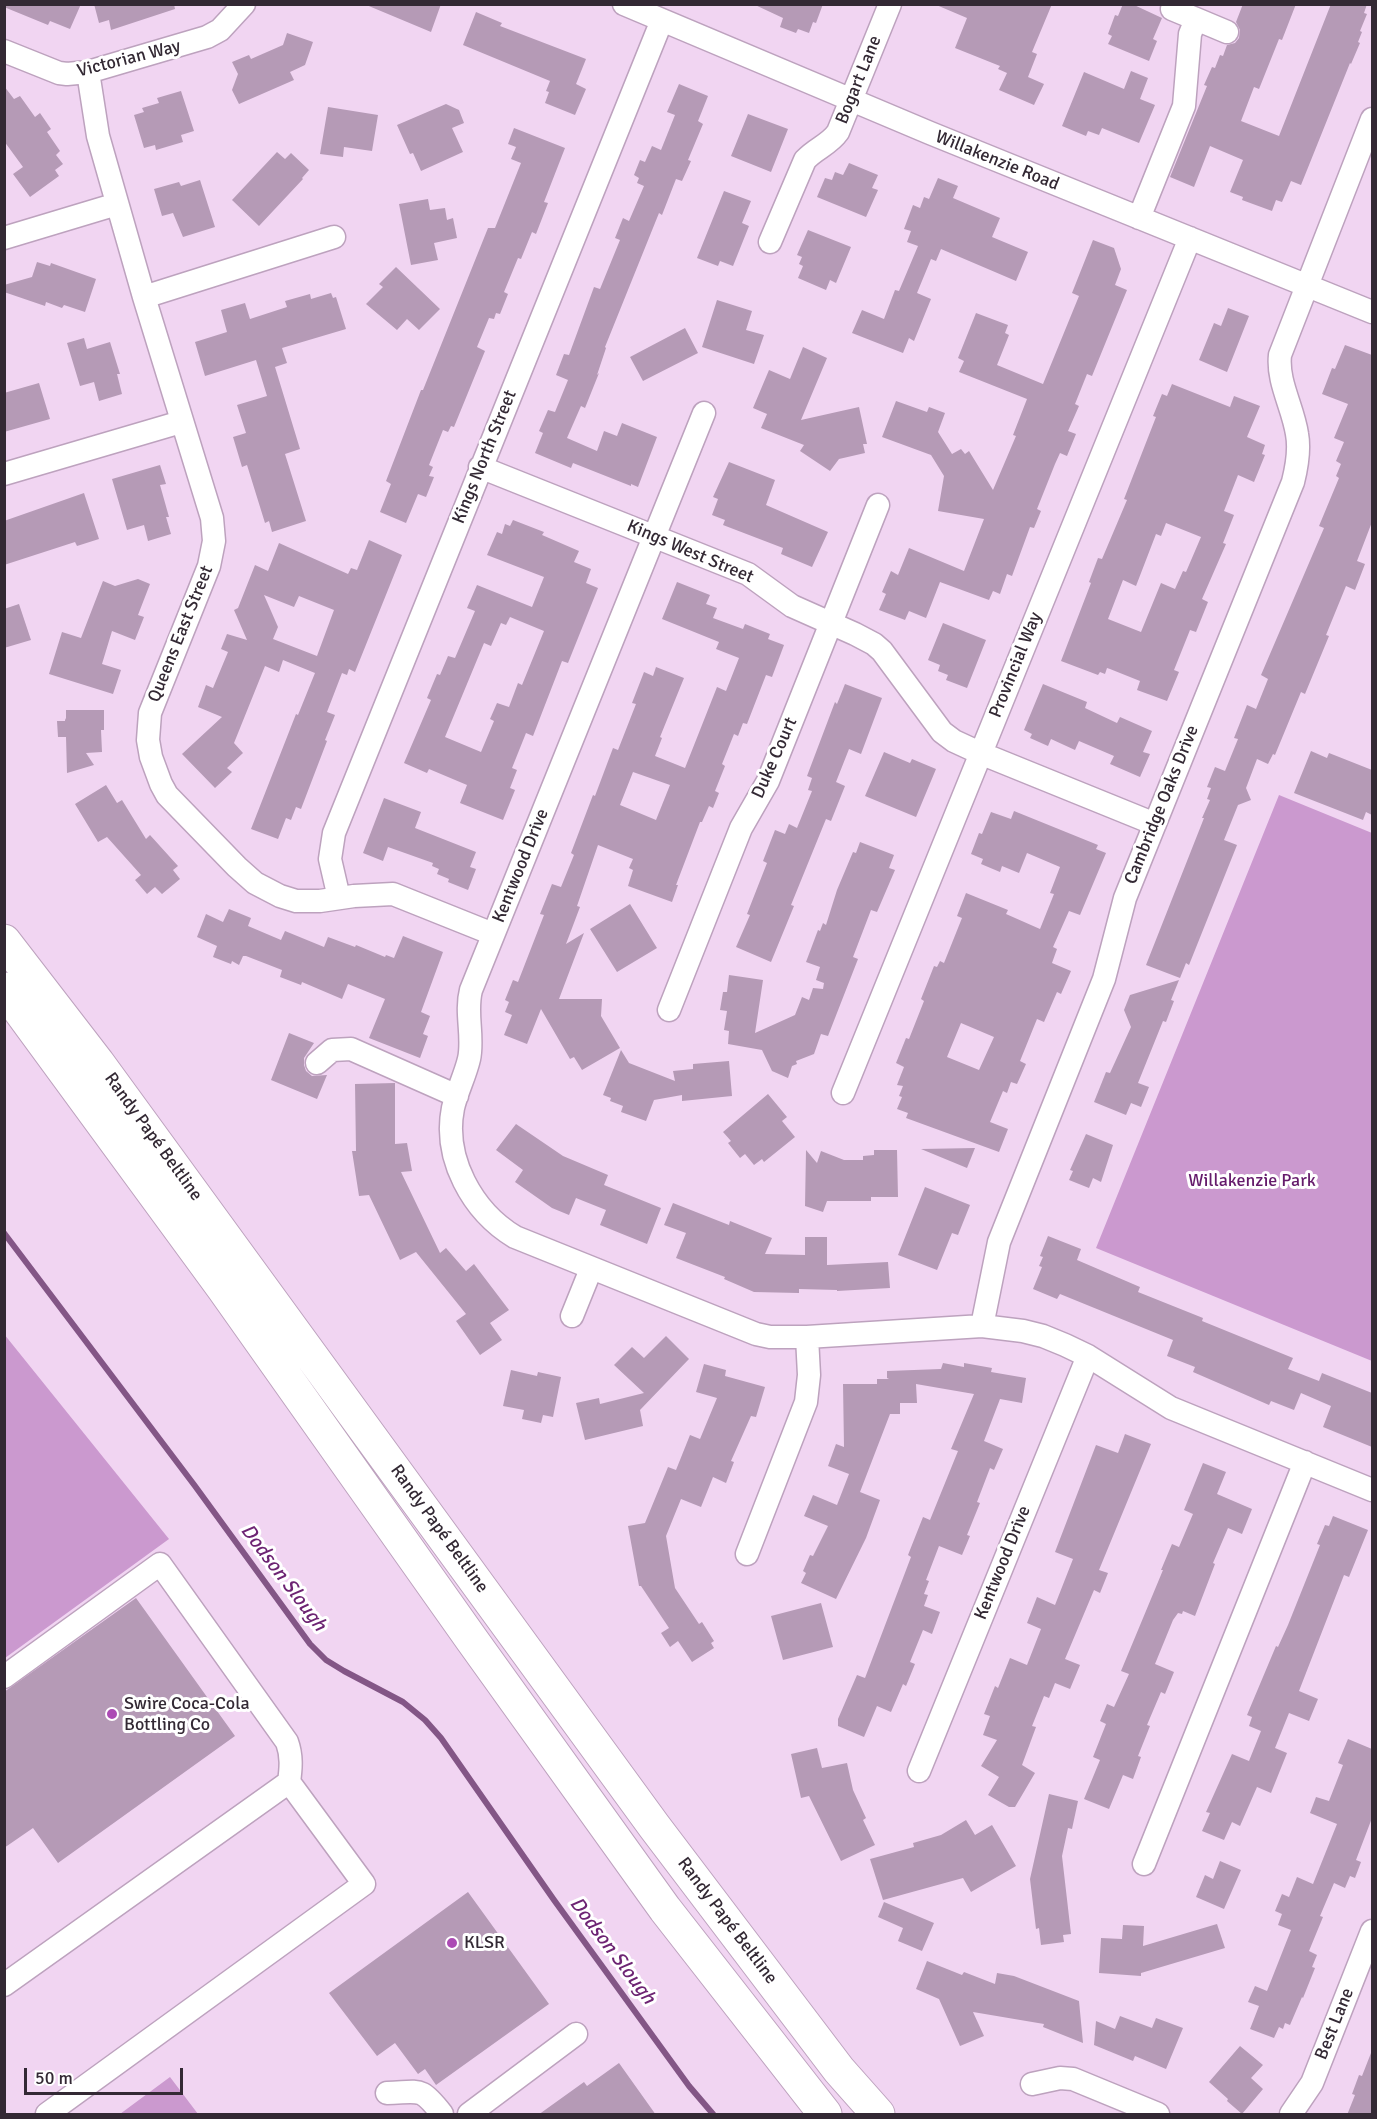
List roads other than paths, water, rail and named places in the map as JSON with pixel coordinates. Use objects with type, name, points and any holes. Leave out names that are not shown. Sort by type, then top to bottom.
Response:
[{"type":"highway","name":"Randy Papé Beltline","points":[[4,941],[119,1091],[654,1826],[839,2070],[878,2115]]},
{"type":"highway","name":"Randy Papé Beltline","points":[[4,988],[223,1288],[665,1909],[825,2115]]},
{"type":"highway","points":[[4,1016],[120,1146]]},
{"type":"street","name":"Victorian Way","points":[[4,51],[59,73],[88,72],[207,38],[220,30],[244,4]]},
{"type":"street","name":"Willakenzie Road","points":[[624,4],[851,101],[1372,312]]},
{"type":"street","name":"Bogart Lane","points":[[770,242],[801,167],[809,155],[833,140],[890,4]]},
{"type":"street","points":[[1172,9],[1227,32]]},
{"type":"street","points":[[1139,218],[1184,106],[1190,34],[1196,19]]},
{"type":"street","name":"Kings North Street","points":[[339,898],[330,859],[334,833],[480,466],[662,20]]},
{"type":"street","name":"Queens East Street","points":[[88,72],[96,128],[117,204],[181,422],[212,518],[214,541],[209,566],[152,706],[148,725],[150,758],[161,784],[175,804],[214,846],[255,883],[280,896],[296,901],[320,901],[393,894],[493,934]]},
{"type":"street","name":"Cambridge Oaks Drive","points":[[982,1326],[999,1242],[1104,979],[1125,898],[1293,482],[1298,456],[1297,434],[1279,364],[1280,355],[1372,119]]},
{"type":"street","points":[[4,238],[117,204]]},
{"type":"street","points":[[144,297],[334,237]]},
{"type":"street","name":"Provincial Way","points":[[843,1093],[1190,238]]},
{"type":"street","name":"Kentwood Drive","points":[[704,413],[493,934],[469,999],[469,1058],[451,1122],[454,1158],[462,1178],[484,1213],[515,1237],[756,1334],[770,1337],[807,1337],[982,1326],[1002,1327],[1042,1336],[1088,1356],[1171,1408],[1372,1490]]},
{"type":"street","points":[[4,474],[181,422]]},
{"type":"street","name":"Kings West Street","points":[[480,466],[748,574],[792,606],[874,644],[882,651],[942,732],[959,744],[1155,824]]},
{"type":"street","name":"Duke Court","points":[[669,1010],[741,828],[768,781],[878,504]]},
{"type":"street","points":[[317,1063],[332,1050],[351,1048],[457,1096]]},
{"type":"street","points":[[572,1316],[591,1269]]},
{"type":"street","points":[[747,1554],[806,1402],[809,1375],[807,1337]]},
{"type":"street","name":"Kentwood Drive","points":[[919,1771],[1088,1356]]},
{"type":"street","points":[[1144,1863],[1305,1462]]},
{"type":"street","points":[[4,1677],[160,1564],[287,1742],[291,1769],[289,1782],[364,1884],[47,2115]]},
{"type":"street","points":[[4,1985],[289,1782]]},
{"type":"street","name":"Best Lane","points":[[1292,2115],[1311,2083],[1372,1931]]},
{"type":"street","points":[[469,2115],[576,2034]]},
{"type":"street","points":[[1032,2084],[1060,2078],[1073,2079],[1158,2115]]},
{"type":"street","points":[[387,2093],[420,2092],[425,2094],[442,2115]]},
{"type":"waterway","name":"Dodson Slough","points":[[4,1233],[195,1486],[310,1644],[326,1660],[403,1702],[425,1720],[441,1738],[554,1900],[689,2086],[713,2114]]},
{"type":"place","name":"Swire Coca-Cola Bottling Co","points":[[112,1714]]},
{"type":"place","name":"KLSR","points":[[452,1943]]},
{"type":"park label","name":"Willakenzie Park","points":[[1252,1181]]}]
